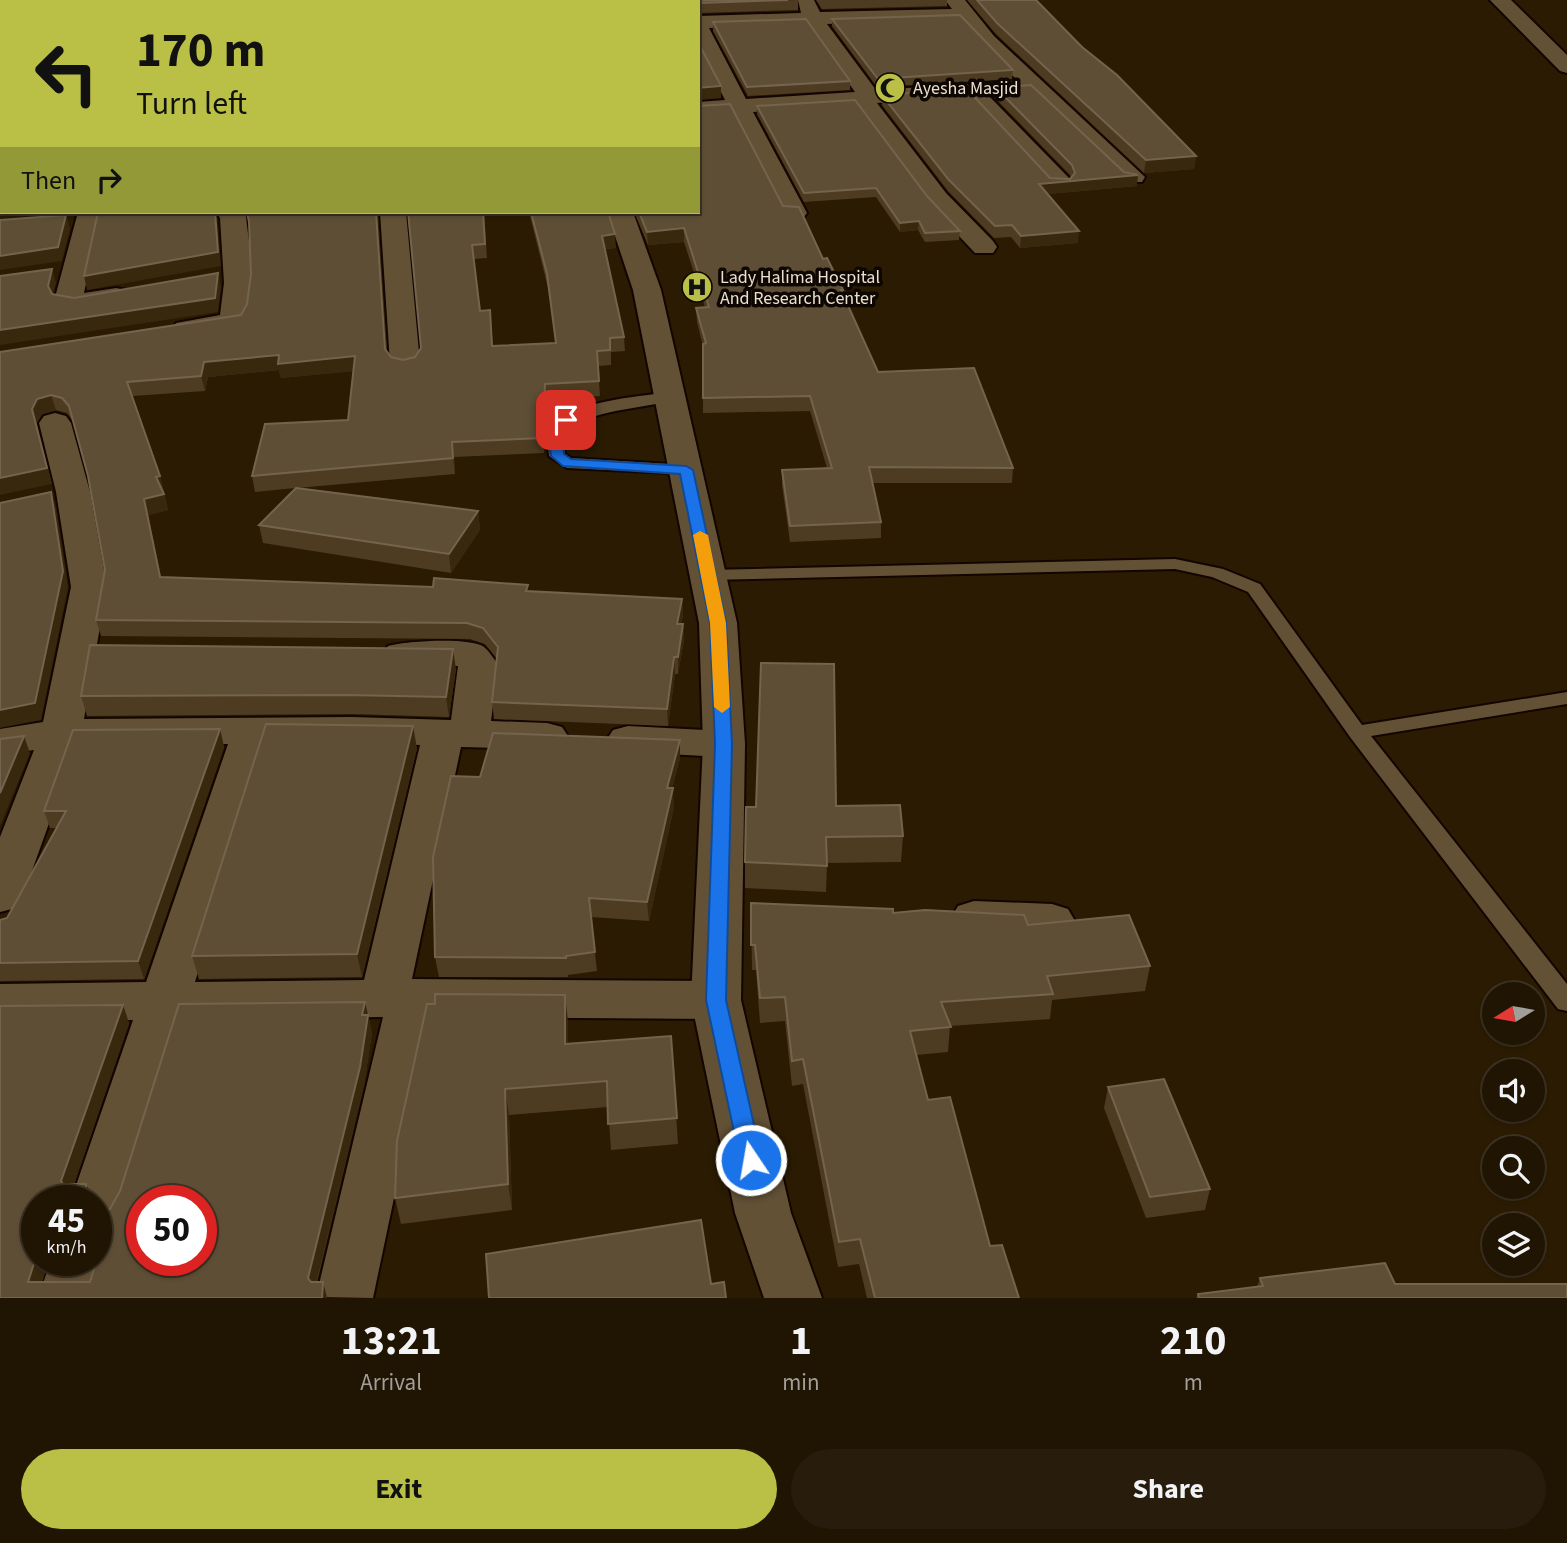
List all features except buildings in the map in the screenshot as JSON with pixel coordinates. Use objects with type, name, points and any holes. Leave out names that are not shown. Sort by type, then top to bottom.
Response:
[{"type":"street","points":[[805,0],[814,20],[937,198],[984,247]]},
{"type":"street","points":[[870,0],[882,18]]},
{"type":"street","points":[[1500,0],[1567,67]]},
{"type":"street","points":[[700,24],[882,18],[961,7],[987,40],[1133,177]]},
{"type":"street","points":[[700,28],[737,106],[794,213]]},
{"type":"street","points":[[700,109],[1034,86]]},
{"type":"street","points":[[972,90],[1060,183]]},
{"type":"street","points":[[161,332],[233,321],[237,311],[222,276],[232,214]]},
{"type":"street","points":[[393,214],[405,363]]},
{"type":"street","points":[[622,214],[647,290],[718,623],[724,744],[740,908],[716,1000],[762,1213],[793,1298]]},
{"type":"street","points":[[88,216],[63,271],[68,301],[73,303],[144,291]]},
{"type":"street","points":[[0,896],[61,732],[89,587],[55,496],[55,423]]},
{"type":"street","points":[[78,650],[119,651]]},
{"type":"street","points":[[345,1297],[398,998],[456,732],[479,665],[469,654],[363,653]]},
{"type":"street","points":[[0,742],[61,732],[456,732],[724,744]]},
{"type":"street","points":[[104,1185],[252,733]]},
{"type":"street","points":[[928,916],[1052,921]]},
{"type":"street","points":[[0,1003],[398,998],[716,1000]]},
{"type":"street","points":[[67,1298],[74,1276]]},
{"type":"lane","points":[[670,397],[592,411],[566,420],[554,430],[557,456],[567,463],[686,470]]},
{"type":"lane","points":[[709,575],[1175,564],[1217,573],[1254,588],[1357,732],[1567,1002]]},
{"type":"lane","points":[[1357,732],[1567,698]]},
{"type":"slow traffic","points":[[700,535],[718,623],[722,707]]},
{"type":"place","name":"Ayesha Masjid","points":[[890,88]]},
{"type":"place","name":"Lady Halima Hospital And Research Center","points":[[697,287]]},
{"type":"route","points":[[566,420],[554,430],[557,456],[567,463],[686,470],[718,623],[724,744],[716,1000],[751,1160]]}]
